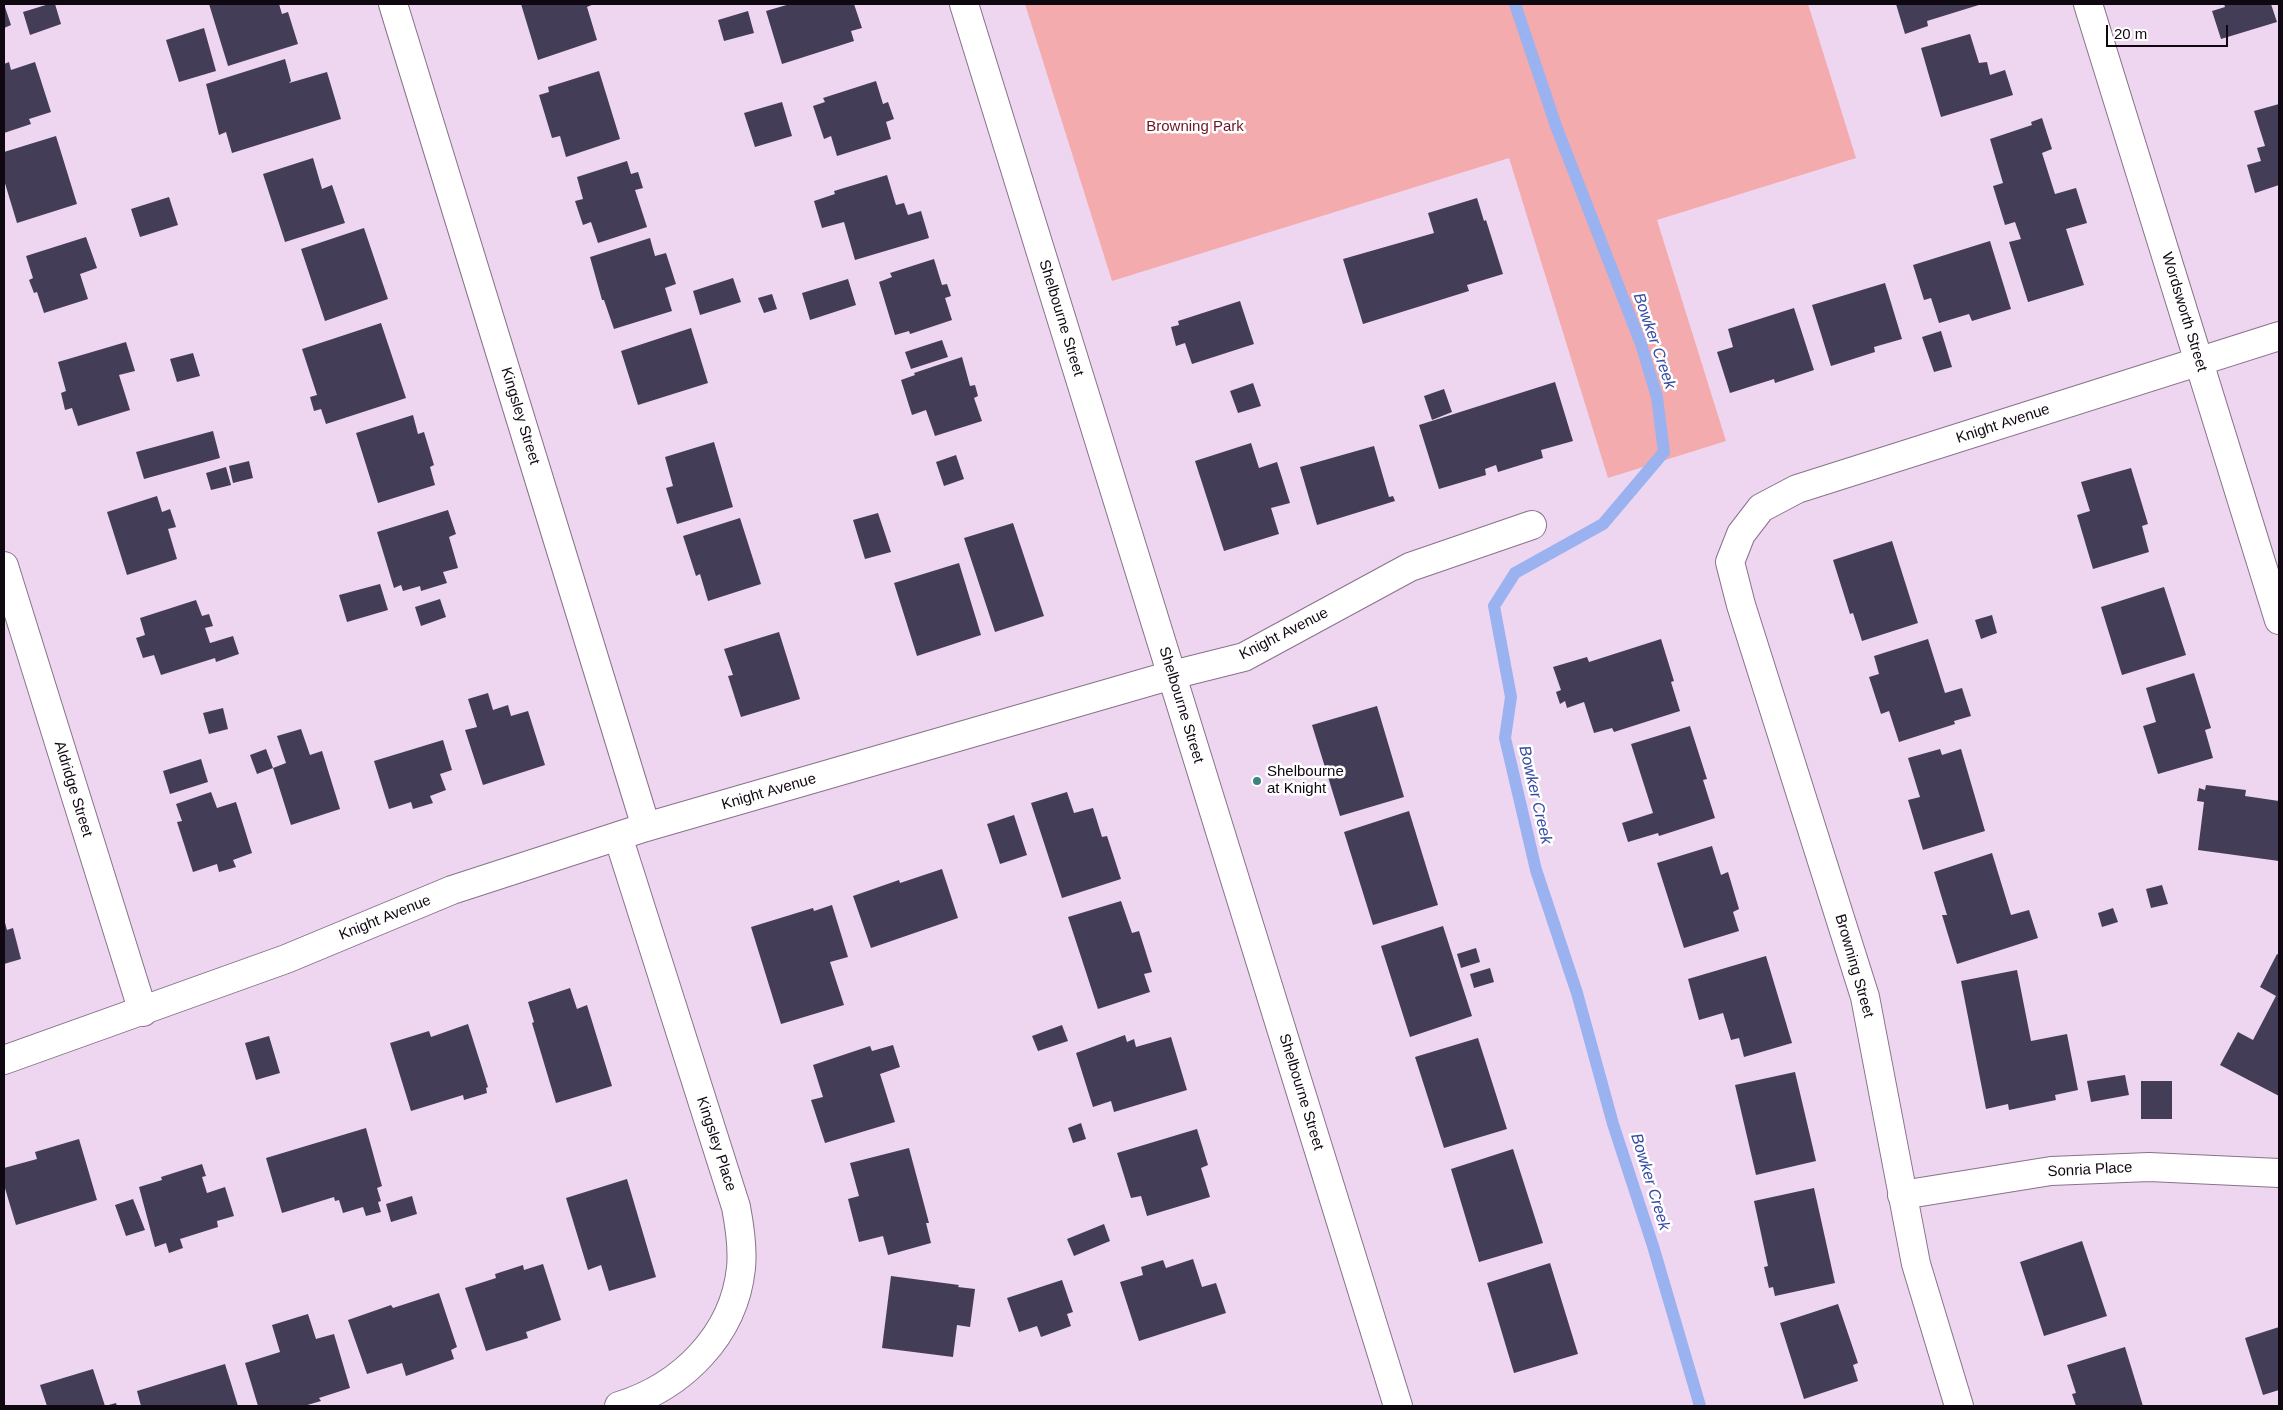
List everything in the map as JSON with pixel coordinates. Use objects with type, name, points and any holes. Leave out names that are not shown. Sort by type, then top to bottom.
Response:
[{"type":"street","name":"Kingsley Street","points":[[393,4],[646,827]]},
{"type":"street","name":"Shelbourne Street","points":[[964,4],[1398,1406]]},
{"type":"street","name":"Wordsworth Street","points":[[2088,4],[2279,620]]},
{"type":"street","name":"Knight Avenue","points":[[1741,534],[1761,508],[1797,489],[2279,336]]},
{"type":"street","name":"Knight Avenue","points":[[4,1060],[143,1012],[286,959],[452,890],[618,836],[1172,675],[1244,657],[1410,567],[1532,525]]},
{"type":"street","name":"Browning Street","points":[[1741,534],[1730,562],[1741,605],[1865,997],[1916,1264],[1959,1406]]},
{"type":"street","name":"Aldridge Street","points":[[4,566],[143,1012]]},
{"type":"street","name":"Kingsley Place","points":[[618,836],[736,1208],[741,1238],[741,1269],[734,1299],[722,1328],[705,1352],[684,1373],[660,1390],[619,1406]]},
{"type":"street","name":"Sonria Place","points":[[1902,1195],[2051,1171],[2148,1167],[2279,1173]]},
{"type":"green space","name":"Browning Park","points":[[1025,4],[1808,4],[1856,158],[1657,220],[1726,441],[1608,478],[1509,158],[1112,281]]},
{"type":"building","points":[[4,4],[11,25],[4,28]]},
{"type":"building","points":[[55,4],[61,24],[30,35],[23,12]]},
{"type":"building","points":[[209,4],[279,4],[282,14],[288,12],[298,44],[228,66]]},
{"type":"building","points":[[521,4],[594,4],[587,7],[597,40],[538,60]]},
{"type":"building","points":[[790,4],[854,4],[862,28],[851,31],[854,41],[782,64],[766,11]]},
{"type":"building","points":[[1896,4],[1982,4],[1927,21],[1928,26],[1905,34]]},
{"type":"building","points":[[2224,4],[2271,4],[2277,22],[2221,39],[2212,11],[2225,7]]},
{"type":"building","points":[[748,11],[754,33],[724,41],[718,20]]},
{"type":"building","points":[[204,28],[216,71],[179,82],[166,40]]},
{"type":"building","points":[[1970,34],[1979,63],[1987,62],[1990,75],[2005,70],[2013,95],[1941,117],[1921,48]]},
{"type":"building","points":[[285,59],[291,81],[289,83],[327,72],[341,119],[232,153],[226,132],[219,135],[206,84]]},
{"type":"building","points":[[9,62],[11,70],[35,62],[51,112],[29,119],[31,124],[4,133],[4,64]]},
{"type":"building","points":[[599,71],[620,139],[566,157],[560,136],[552,138],[539,95],[549,92],[548,87]]},
{"type":"building","points":[[876,81],[883,104],[888,102],[894,119],[886,122],[891,139],[837,156],[831,136],[824,139],[813,106],[825,102],[823,98]]},
{"type":"building","points":[[782,102],[792,136],[755,147],[744,113]]},
{"type":"building","points":[[2279,104],[2279,185],[2255,193],[2247,165],[2261,161],[2257,148],[2265,146],[2254,111]]},
{"type":"building","points":[[2042,118],[2052,149],[2042,153],[2055,194],[2076,188],[2087,223],[2066,229],[2084,285],[2028,302],[2009,242],[2021,239],[2015,222],[2005,225],[1993,186],[2003,183],[1990,139],[2032,125],[2031,122]]},
{"type":"building","points":[[56,136],[77,204],[17,223],[4,180],[4,152]]},
{"type":"building","points":[[313,158],[322,189],[332,185],[345,223],[285,242],[263,174]]},
{"type":"building","points":[[627,161],[631,174],[638,172],[643,188],[635,190],[647,227],[598,243],[591,222],[583,225],[575,201],[583,199],[577,177]]},
{"type":"building","points":[[887,175],[896,205],[904,203],[908,215],[921,211],[929,238],[855,260],[844,222],[822,228],[814,201],[835,194],[834,191]]},
{"type":"building","points":[[169,197],[178,225],[140,237],[131,209]]},
{"type":"building","points":[[1477,198],[1503,274],[1467,285],[1469,291],[1363,324],[1343,259],[1434,233],[1428,213]]},
{"type":"building","points":[[364,228],[388,299],[325,321],[301,249]]},
{"type":"building","points":[[86,237],[97,268],[80,274],[88,299],[44,313],[37,292],[34,293],[29,280],[33,278],[26,256]]},
{"type":"building","points":[[650,238],[655,256],[666,253],[676,284],[665,288],[672,311],[614,329],[604,300],[602,300],[590,257]]},
{"type":"building","points":[[1990,241],[2011,309],[1972,321],[1969,314],[1939,323],[1931,298],[1924,300],[1913,265]]},
{"type":"building","points":[[934,259],[942,285],[947,284],[951,296],[945,298],[952,320],[910,334],[909,331],[895,335],[879,282],[892,277],[890,273]]},
{"type":"building","points":[[733,278],[741,302],[700,315],[693,291]]},
{"type":"building","points":[[848,279],[856,305],[810,320],[802,293]]},
{"type":"building","points":[[1885,283],[1902,339],[1874,347],[1875,352],[1831,366],[1812,305]]},
{"type":"building","points":[[772,294],[777,309],[764,313],[758,298]]},
{"type":"building","points":[[1240,301],[1254,344],[1192,364],[1185,343],[1176,346],[1171,327],[1179,325],[1178,321]]},
{"type":"building","points":[[1794,308],[1814,370],[1775,383],[1774,379],[1730,393],[1717,352],[1733,347],[1728,329]]},
{"type":"building","points":[[381,323],[406,398],[326,424],[321,409],[314,411],[310,397],[317,395],[302,349]]},
{"type":"building","points":[[691,328],[708,383],[638,405],[621,351]]},
{"type":"building","points":[[1941,331],[1952,367],[1934,372],[1922,337]]},
{"type":"building","points":[[942,340],[948,357],[911,369],[905,352]]},
{"type":"building","points":[[126,342],[135,371],[119,375],[130,410],[78,426],[72,408],[65,410],[61,393],[66,391],[58,362]]},
{"type":"building","points":[[193,353],[200,376],[177,382],[170,359]]},
{"type":"building","points":[[962,357],[970,386],[975,385],[978,396],[974,398],[982,421],[935,436],[926,410],[912,415],[901,380],[915,375],[914,373]]},
{"type":"building","points":[[1555,382],[1573,441],[1541,450],[1543,458],[1498,472],[1496,465],[1485,469],[1486,475],[1439,489],[1419,425]]},
{"type":"building","points":[[1253,383],[1261,406],[1238,413],[1230,391]]},
{"type":"building","points":[[1444,389],[1452,412],[1432,420],[1424,396]]},
{"type":"building","points":[[413,415],[418,434],[424,432],[434,465],[430,467],[435,485],[378,503],[356,433]]},
{"type":"building","points":[[213,431],[220,458],[144,479],[136,452]]},
{"type":"building","points":[[714,442],[733,507],[677,524],[666,488],[673,486],[665,457]]},
{"type":"building","points":[[1251,443],[1259,468],[1277,462],[1290,503],[1271,508],[1279,534],[1224,551],[1195,461]]},
{"type":"building","points":[[1374,446],[1389,497],[1393,496],[1395,501],[1317,525],[1300,467]]},
{"type":"building","points":[[956,455],[964,479],[944,486],[936,462]]},
{"type":"building","points":[[249,461],[253,478],[233,483],[229,466]]},
{"type":"building","points":[[226,467],[231,485],[211,490],[206,473]]},
{"type":"building","points":[[2131,468],[2148,524],[2142,526],[2149,552],[2093,569],[2077,515],[2090,511],[2081,482]]},
{"type":"building","points":[[157,496],[162,512],[170,509],[176,527],[168,529],[177,559],[127,575],[107,512]]},
{"type":"building","points":[[448,510],[456,534],[449,537],[458,568],[443,572],[447,583],[421,591],[420,586],[403,591],[401,585],[394,588],[377,532]]},
{"type":"building","points":[[878,513],[891,552],[865,559],[853,520]]},
{"type":"building","points":[[740,518],[761,584],[708,601],[700,574],[696,576],[683,536]]},
{"type":"building","points":[[1013,523],[1044,616],[995,632],[964,538]]},
{"type":"building","points":[[1892,541],[1918,623],[1862,641],[1853,613],[1850,614],[1833,560]]},
{"type":"building","points":[[959,563],[981,635],[917,656],[894,583]]},
{"type":"building","points":[[380,584],[388,610],[347,622],[339,595]]},
{"type":"building","points":[[2164,587],[2186,655],[2122,675],[2101,607]]},
{"type":"building","points":[[440,599],[446,617],[421,626],[415,607]]},
{"type":"building","points":[[196,600],[202,616],[209,614],[213,626],[205,628],[210,643],[233,636],[239,654],[216,662],[215,658],[161,675],[154,655],[143,658],[136,638],[145,635],[140,618]]},
{"type":"building","points":[[1992,615],[1997,633],[1981,639],[1975,620]]},
{"type":"building","points":[[779,632],[800,699],[741,717],[728,676],[733,675],[724,649]]},
{"type":"building","points":[[1661,639],[1674,681],[1671,682],[1680,711],[1614,732],[1612,728],[1594,733],[1584,702],[1567,708],[1565,701],[1560,704],[1556,692],[1561,690],[1553,667],[1587,657],[1589,662]]},
{"type":"building","points":[[1928,639],[1945,693],[1962,688],[1971,716],[1954,721],[1955,724],[1899,742],[1889,711],[1881,714],[1869,677],[1879,674],[1874,656]]},
{"type":"building","points":[[2194,673],[2211,728],[2205,730],[2213,758],[2158,774],[2143,726],[2156,722],[2146,688]]},
{"type":"building","points":[[488,693],[493,710],[508,705],[511,716],[528,711],[545,765],[483,785],[465,730],[477,727],[468,699]]},
{"type":"building","points":[[1377,706],[1404,797],[1340,816],[1312,725]]},
{"type":"building","points":[[223,708],[228,729],[209,734],[203,713]]},
{"type":"building","points":[[1690,726],[1707,779],[1703,780],[1715,818],[1659,836],[1658,833],[1628,842],[1622,823],[1653,813],[1631,744]]},
{"type":"building","points":[[301,729],[310,755],[322,751],[340,809],[291,825],[273,768],[286,763],[277,736]]},
{"type":"building","points":[[443,740],[452,770],[440,774],[446,790],[430,796],[433,803],[413,809],[411,802],[389,809],[374,761]]},
{"type":"building","points":[[266,749],[273,768],[257,774],[250,755]]},
{"type":"building","points":[[1940,749],[1942,755],[1961,749],[1985,831],[1923,850],[1908,800],[1920,797],[1908,758]]},
{"type":"building","points":[[201,759],[208,782],[170,794],[163,771]]},
{"type":"building","points":[[2206,785],[2246,790],[2245,796],[2279,801],[2279,861],[2198,850],[2204,802],[2197,801],[2199,788],[2205,790]]},
{"type":"building","points":[[211,792],[217,808],[236,802],[252,853],[233,860],[236,867],[219,872],[217,864],[193,872],[177,822],[182,821],[176,804]]},
{"type":"building","points":[[1067,792],[1074,813],[1093,808],[1102,837],[1107,836],[1121,879],[1062,898],[1031,803]]},
{"type":"building","points":[[1409,811],[1438,905],[1373,925],[1344,832]]},
{"type":"building","points":[[1014,815],[1027,855],[1000,864],[987,824]]},
{"type":"building","points":[[1712,846],[1721,875],[1728,872],[1739,909],[1733,912],[1739,931],[1684,948],[1657,863]]},
{"type":"building","points":[[1992,853],[2011,915],[2029,910],[2038,938],[1957,964],[1942,915],[1947,915],[1934,872]]},
{"type":"building","points":[[942,869],[958,918],[871,948],[853,896],[899,880],[900,883]]},
{"type":"building","points":[[2162,885],[2168,904],[2151,908],[2146,889]]},
{"type":"building","points":[[1121,901],[1132,933],[1139,931],[1152,972],[1144,974],[1150,992],[1098,1009],[1068,917]]},
{"type":"building","points":[[832,905],[848,957],[830,962],[844,1005],[781,1024],[751,927],[813,908],[814,911]]},
{"type":"building","points":[[2113,908],[2118,922],[2102,927],[2098,913]]},
{"type":"building","points":[[4,919],[7,930],[13,928],[21,959],[4,964]]},
{"type":"building","points":[[1443,926],[1472,1016],[1410,1037],[1381,946]]},
{"type":"building","points":[[1476,948],[1480,962],[1461,968],[1457,954]]},
{"type":"building","points":[[2277,954],[2279,955],[2279,1096],[2220,1065],[2238,1032],[2253,1040],[2276,996],[2260,987]]},
{"type":"building","points":[[1766,956],[1792,1043],[1744,1057],[1739,1038],[1731,1040],[1723,1013],[1699,1020],[1688,979]]},
{"type":"building","points":[[1490,968],[1494,982],[1474,988],[1470,974]]},
{"type":"building","points":[[2017,970],[2031,1041],[2067,1034],[2078,1090],[2055,1095],[2056,1100],[2009,1110],[2008,1104],[1986,1109],[1961,981]]},
{"type":"building","points":[[570,988],[577,1009],[587,1005],[612,1086],[556,1103],[532,1023],[534,1022],[528,1002]]},
{"type":"building","points":[[468,1024],[488,1087],[486,1088],[487,1093],[464,1100],[463,1095],[411,1111],[390,1043],[429,1031],[431,1037]]},
{"type":"building","points":[[1062,1025],[1068,1041],[1038,1051],[1032,1036]]},
{"type":"building","points":[[1125,1035],[1127,1042],[1134,1039],[1136,1047],[1171,1037],[1187,1090],[1114,1112],[1111,1101],[1093,1107],[1076,1053]]},
{"type":"building","points":[[269,1036],[280,1073],[256,1080],[245,1043]]},
{"type":"building","points":[[1478,1038],[1507,1129],[1444,1148],[1415,1057]]},
{"type":"building","points":[[893,1045],[900,1067],[880,1074],[895,1122],[825,1143],[811,1100],[823,1097],[813,1065],[870,1046],[872,1051]]},
{"type":"building","points":[[1795,1072],[1816,1161],[1756,1175],[1735,1085]]},
{"type":"building","points":[[2125,1075],[2129,1095],[2091,1102],[2087,1081]]},
{"type":"building","points":[[2141,1081],[2172,1081],[2172,1119],[2141,1119]]},
{"type":"building","points":[[1081,1123],[1086,1139],[1073,1143],[1068,1128]]},
{"type":"building","points":[[366,1128],[382,1186],[377,1188],[381,1201],[378,1202],[381,1212],[366,1216],[363,1207],[343,1213],[339,1200],[335,1201],[334,1197],[282,1213],[266,1158]]},
{"type":"building","points":[[1197,1129],[1208,1165],[1201,1168],[1210,1197],[1147,1216],[1141,1196],[1131,1198],[1117,1153]]},
{"type":"building","points":[[79,1139],[97,1200],[16,1225],[4,1185],[4,1168],[37,1159],[35,1152]]},
{"type":"building","points":[[909,1148],[929,1223],[926,1223],[931,1243],[888,1255],[883,1236],[859,1242],[848,1199],[859,1196],[850,1163]]},
{"type":"building","points":[[1513,1149],[1543,1243],[1479,1262],[1451,1169]]},
{"type":"building","points":[[202,1164],[206,1176],[202,1177],[207,1193],[225,1187],[234,1216],[217,1221],[218,1227],[180,1239],[183,1248],[169,1253],[166,1243],[155,1247],[139,1187],[162,1180],[161,1177]]},
{"type":"building","points":[[627,1179],[656,1277],[609,1291],[601,1265],[588,1270],[566,1198]]},
{"type":"building","points":[[1814,1188],[1835,1283],[1775,1296],[1773,1287],[1769,1288],[1764,1267],[1768,1266],[1754,1201]]},
{"type":"building","points":[[412,1196],[417,1214],[391,1222],[386,1204]]},
{"type":"building","points":[[133,1199],[145,1230],[126,1236],[115,1205]]},
{"type":"building","points":[[1104,1224],[1110,1241],[1074,1256],[1067,1239]]},
{"type":"building","points":[[2082,1241],[2107,1316],[2044,1336],[2020,1262]]},
{"type":"building","points":[[1193,1259],[1202,1287],[1216,1283],[1226,1313],[1139,1341],[1120,1282],[1143,1275],[1141,1267],[1163,1260],[1166,1268]]},
{"type":"building","points":[[1550,1263],[1578,1354],[1514,1373],[1487,1283]]},
{"type":"building","points":[[543,1264],[561,1320],[526,1332],[528,1338],[486,1351],[465,1288],[496,1278],[495,1274],[523,1265],[524,1270]]},
{"type":"building","points":[[891,1276],[959,1285],[958,1287],[975,1289],[970,1327],[957,1325],[953,1357],[882,1348]]},
{"type":"building","points":[[1062,1280],[1073,1312],[1067,1314],[1071,1326],[1041,1337],[1037,1326],[1019,1332],[1007,1298]]},
{"type":"building","points":[[439,1293],[457,1347],[451,1350],[454,1359],[406,1376],[402,1363],[367,1374],[348,1320],[391,1305],[393,1308]]},
{"type":"building","points":[[1838,1304],[1858,1363],[1853,1365],[1858,1381],[1804,1399],[1780,1323]]},
{"type":"building","points":[[308,1314],[316,1339],[334,1334],[350,1388],[319,1398],[321,1401],[304,1406],[258,1406],[245,1363],[280,1352],[272,1325]]},
{"type":"building","points":[[2279,1327],[2279,1390],[2263,1395],[2245,1338]]},
{"type":"building","points":[[2125,1347],[2143,1406],[2076,1406],[2072,1394],[2076,1393],[2067,1365]]},
{"type":"building","points":[[225,1364],[238,1406],[141,1406],[137,1391]]},
{"type":"building","points":[[93,1369],[105,1406],[47,1406],[40,1385]]},
{"type":"building","points":[[116,1403],[117,1406],[105,1406]]},
{"type":"waterway","name":"Bowker Creek","points":[[1515,4],[1556,126],[1641,344],[1657,397],[1664,452],[1603,524],[1515,573],[1494,606],[1511,697],[1505,738],[1536,870],[1577,993],[1613,1124],[1653,1246],[1700,1406]]},
{"type":"place","name":"Shelbourne at Knight","points":[[1257,781]]}]
